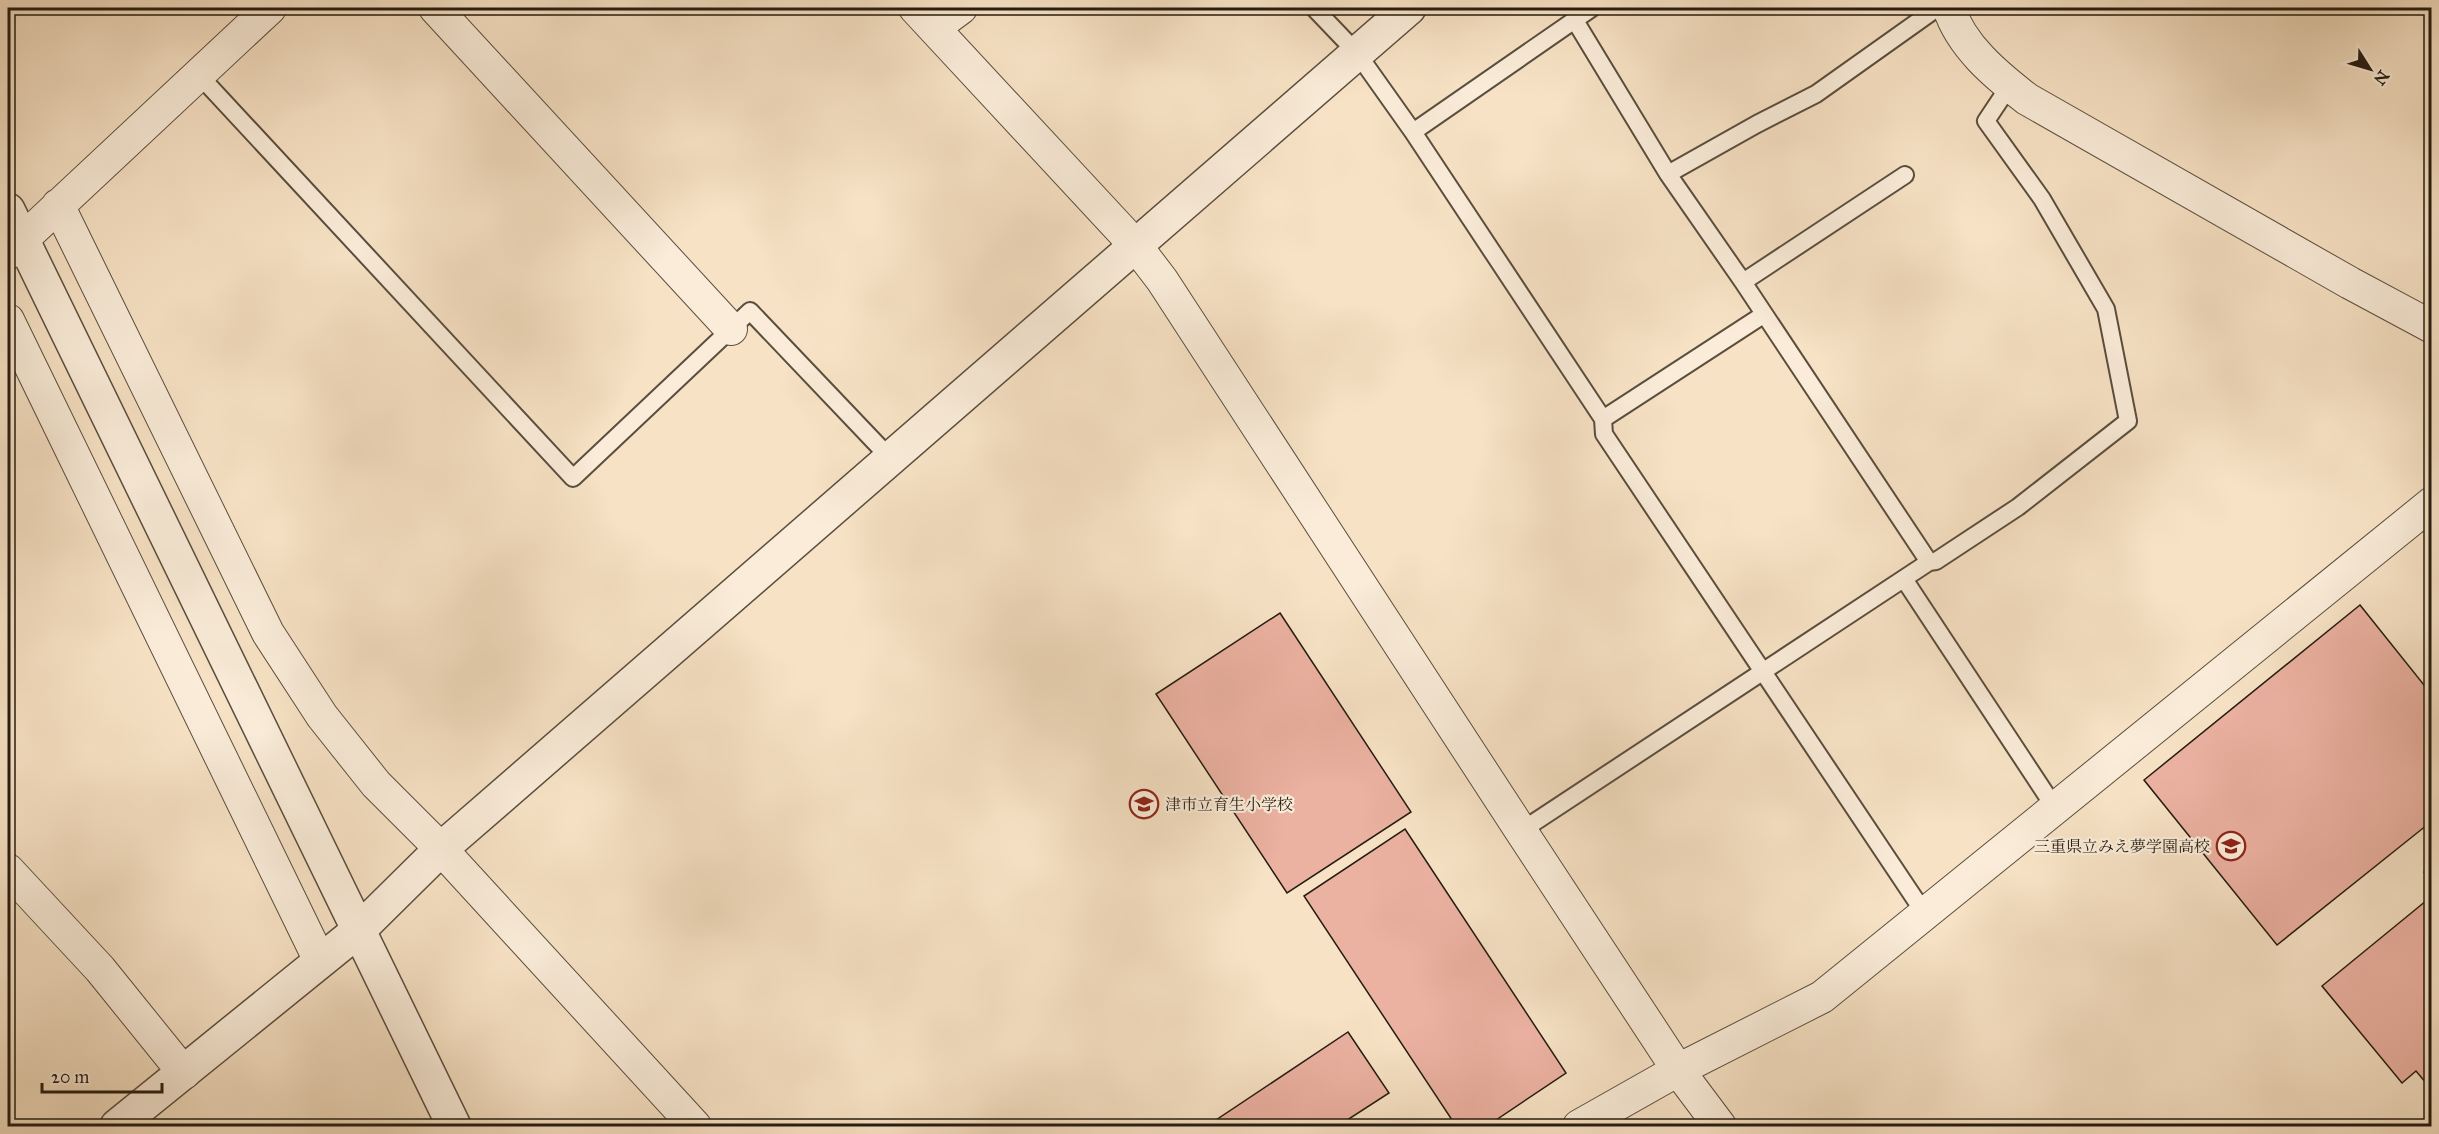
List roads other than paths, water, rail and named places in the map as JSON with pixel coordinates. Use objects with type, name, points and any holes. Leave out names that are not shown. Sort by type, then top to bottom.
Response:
[{"type":"street","points":[[15,246],[270,8]]},
{"type":"street","points":[[435,8],[731,330]]},
{"type":"street","points":[[961,8],[924,18],[1136,246],[1169,290],[1678,1070],[1720,1126]]},
{"type":"street","points":[[117,1126],[359,930],[441,849],[1409,8]]},
{"type":"street","points":[[1949,8],[1968,44],[2027,99],[2350,283],[2432,327]]},
{"type":"street","points":[[58,205],[268,633],[322,716],[354,760],[441,849],[695,1126]]},
{"type":"street","points":[[8,210],[15,246],[359,930],[454,1126]]},
{"type":"street","points":[[8,320],[320,961]]},
{"type":"street","points":[[1579,1126],[1678,1070],[1822,997],[2432,502]]},
{"type":"street","points":[[8,870],[100,969],[184,1073]]},
{"type":"lane","points":[[1314,8],[1358,53],[1413,132],[1603,419],[1604,434],[1925,914]]},
{"type":"lane","points":[[1413,132],[1592,8]]},
{"type":"lane","points":[[1668,174],[1816,94],[1937,8]]},
{"type":"lane","points":[[1574,19],[1668,174],[1743,282],[1929,562]]},
{"type":"lane","points":[[199,75],[573,477],[750,311],[890,458]]},
{"type":"lane","points":[[1521,831],[1929,562],[1936,561],[2018,507],[2128,421],[2106,309],[2042,199],[1986,121],[2010,85]]},
{"type":"lane","points":[[1743,282],[1905,175]]},
{"type":"lane","points":[[1603,419],[1763,315]]},
{"type":"lane","points":[[1905,579],[2055,808]]},
{"type":"place","name":"津市立育生小学校","points":[[1144,804]]},
{"type":"place","name":"三重県立みえ夢学園高校","points":[[2231,846]]}]
